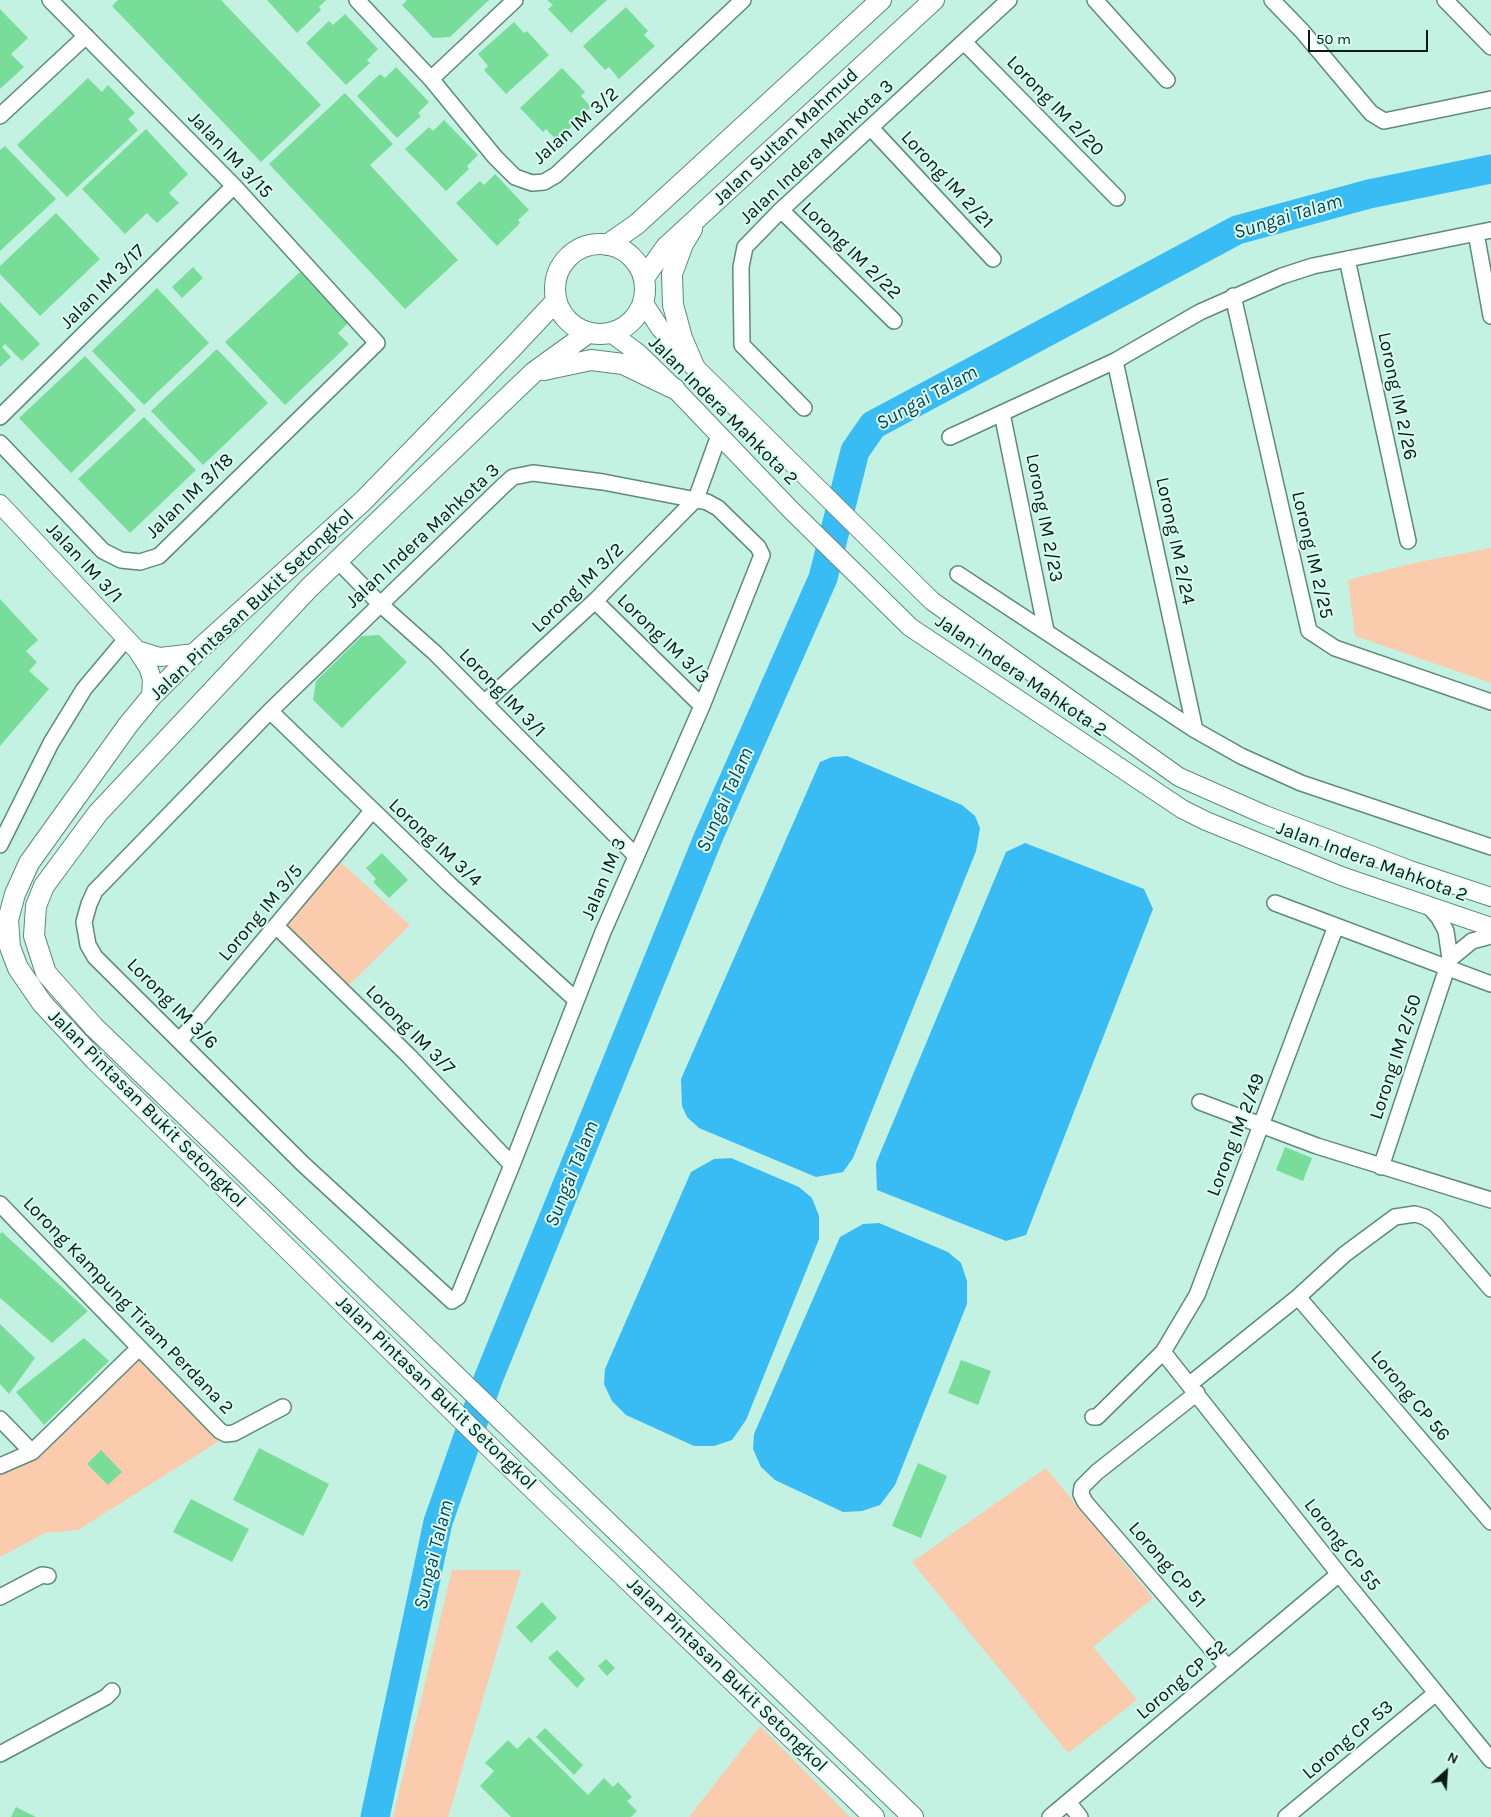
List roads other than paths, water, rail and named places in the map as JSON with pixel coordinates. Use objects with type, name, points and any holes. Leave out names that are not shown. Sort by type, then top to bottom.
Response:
[{"type":"main road","name":"Jalan Sultan Mahmud","points":[[606,244],[637,224],[881,0]]},
{"type":"main road","name":"Jalan Sultan Mahmud","points":[[644,278],[666,247],[934,0]]},
{"type":"main road","points":[[694,366],[682,338],[672,305],[672,274],[683,244],[698,219]]},
{"type":"main road","points":[[606,244],[619,248],[639,266],[644,278],[643,302],[636,316],[631,321],[611,333],[588,333],[573,326],[562,315],[556,301],[554,286],[558,271],[566,259],[577,250],[592,245],[606,244]]},
{"type":"main road","name":"Jalan Pintasan Bukit Setongkol","points":[[556,301],[512,349],[363,501],[194,653],[128,725],[29,864],[15,894],[8,920],[10,947],[18,968],[42,1003],[95,1060],[502,1459],[874,1817]]},
{"type":"main road","name":"Jalan Pintasan Bukit Setongkol","points":[[588,333],[534,372],[339,562],[309,588],[98,813],[44,886],[36,906],[34,936],[46,973],[94,1027],[447,1370],[906,1810]]},
{"type":"main road","points":[[534,372],[591,360],[622,364],[675,389]]},
{"type":"street","name":"Jalan IM 3/15","points":[[50,0],[234,186],[377,343]]},
{"type":"street","name":"Jalan IM 3/2","points":[[357,0],[431,79],[494,157],[515,177],[532,183],[544,182],[567,165],[743,0]]},
{"type":"street","points":[[431,79],[515,0]]},
{"type":"street","name":"Jalan Indera Mahkota 3","points":[[804,408],[742,345],[742,254],[745,247],[780,210],[1009,0]]},
{"type":"street","points":[[1095,0],[1167,80]]},
{"type":"street","points":[[1272,0],[1302,31],[1371,113],[1384,120],[1390,121],[1491,99]]},
{"type":"street","points":[[1446,0],[1491,47]]},
{"type":"street","points":[[0,116],[86,36]]},
{"type":"street","name":"Lorong IM 2/20","points":[[964,42],[1117,198]]},
{"type":"street","name":"Lorong IM 2/21","points":[[871,128],[993,259]]},
{"type":"street","name":"Jalan IM 3/17","points":[[0,417],[234,186]]},
{"type":"street","name":"Lorong IM 2/22","points":[[780,210],[894,321]]},
{"type":"street","points":[[950,437],[1115,361],[1200,312],[1282,276],[1313,266],[1491,230]]},
{"type":"street","points":[[1476,233],[1491,316]]},
{"type":"street","name":"Lorong IM 2/26","points":[[1347,260],[1408,542]]},
{"type":"street","name":"Lorong IM 2/25","points":[[1233,296],[1309,631],[1334,648],[1491,702]]},
{"type":"street","name":"Jalan Indera Mahkota 2","points":[[643,302],[660,328],[694,366],[932,601],[1178,777],[1274,819],[1410,870],[1491,897]]},
{"type":"street","name":"Jalan Indera Mahkota 2","points":[[611,333],[638,353],[675,389],[791,510],[910,627],[1182,809],[1206,821],[1335,873],[1491,927]]},
{"type":"street","name":"Jalan IM 3/18","points":[[0,443],[102,551],[121,560],[140,562],[159,556],[377,343]]},
{"type":"street","name":"Lorong IM 2/24","points":[[1115,361],[1195,730]]},
{"type":"street","name":"Lorong IM 2/23","points":[[1002,413],[1046,632]]},
{"type":"street","points":[[696,499],[719,435]]},
{"type":"street","name":"Jalan Indera Mahkota 3","points":[[270,711],[505,484],[521,474],[533,473],[604,482],[696,499]]},
{"type":"street","name":"Lorong IM 3/2","points":[[484,703],[595,601],[696,499]]},
{"type":"street","name":"Jalan IM 3","points":[[452,1301],[458,1297],[635,855],[702,706],[760,564],[762,555],[758,547],[718,508],[696,499]]},
{"type":"street","name":"Jalan IM 3/1","points":[[0,504],[131,645],[148,667],[152,679],[152,697]]},
{"type":"street","name":"Lorong IM 3/1","points":[[339,562],[380,604],[435,652],[635,855]]},
{"type":"street","points":[[958,574],[1195,730],[1241,756],[1301,783],[1491,847]]},
{"type":"street","name":"Lorong IM 3/3","points":[[595,601],[702,706]]},
{"type":"street","points":[[0,845],[51,743],[84,690],[131,645],[160,657],[194,653]]},
{"type":"street","name":"Lorong IM 3/4","points":[[270,711],[372,811],[576,1000]]},
{"type":"street","name":"Lorong IM 3/6","points":[[270,711],[95,891],[84,922],[88,945],[95,957],[303,1164],[452,1301]]},
{"type":"street","name":"Lorong IM 3/5","points":[[180,1040],[372,811]]},
{"type":"street","points":[[1275,903],[1336,926],[1448,963],[1491,984]]},
{"type":"street","points":[[1427,904],[1439,918],[1446,931],[1448,963]]},
{"type":"street","name":"Lorong IM 3/7","points":[[276,926],[409,1056],[512,1166]]},
{"type":"street","name":"Lorong IM 2/49","points":[[1093,1417],[1097,1417],[1163,1352],[1197,1295],[1336,926]]},
{"type":"street","points":[[1448,963],[1472,941],[1491,936]]},
{"type":"street","name":"Lorong IM 2/50","points":[[1381,1167],[1448,963]]},
{"type":"street","points":[[1200,1102],[1261,1127],[1381,1167],[1491,1200]]},
{"type":"street","name":"Lorong Kampung Tiram Perdana 2","points":[[0,1204],[220,1430],[226,1434],[234,1433],[283,1407]]},
{"type":"street","points":[[1193,1389],[1345,1254],[1395,1217],[1415,1214],[1425,1217],[1435,1224],[1491,1289]]},
{"type":"street","name":"Lorong CP 56","points":[[1298,1296],[1491,1522]]},
{"type":"street","points":[[0,1466],[32,1452],[139,1348]]},
{"type":"street","name":"Lorong CP 55","points":[[1163,1352],[1339,1574],[1491,1760]]},
{"type":"street","name":"Lorong CP 51","points":[[1193,1389],[1097,1472],[1082,1487],[1082,1494],[1085,1502],[1228,1668]]},
{"type":"street","points":[[0,1420],[32,1452]]},
{"type":"street","name":"Lorong CP 52","points":[[1050,1817],[1339,1574]]},
{"type":"street","points":[[0,1597],[42,1575],[48,1576]]},
{"type":"street","points":[[0,1754],[106,1697],[112,1691]]},
{"type":"street","name":"Lorong CP 53","points":[[1286,1817],[1436,1693]]},
{"type":"street","points":[[1068,1802],[1080,1817]]},
{"type":"street","points":[[906,1810],[921,1817]]},
{"type":"water","points":[[847,756],[962,805],[975,816],[980,828],[976,851],[853,1158],[843,1172],[816,1177],[699,1128],[687,1117],[682,1106],[681,1079],[820,762],[832,757]]},
{"type":"water","points":[[1025,843],[1144,889],[1153,909],[1026,1235],[1006,1241],[877,1190],[876,1163],[1006,852]]},
{"type":"water","points":[[731,1158],[799,1187],[812,1198],[819,1216],[819,1239],[746,1420],[732,1440],[714,1446],[694,1446],[626,1415],[612,1401],[604,1384],[605,1369],[691,1172],[714,1159]]},
{"type":"water","points":[[879,1223],[948,1252],[961,1263],[967,1281],[967,1304],[895,1485],[880,1505],[862,1511],[843,1512],[775,1480],[761,1467],[753,1449],[754,1434],[840,1237],[863,1224]]},
{"type":"waterway","name":"Sungai Talam","points":[[375,1817],[438,1522],[489,1377],[708,838],[823,578],[855,451],[873,425],[1237,230],[1369,194],[1491,169]]}]
